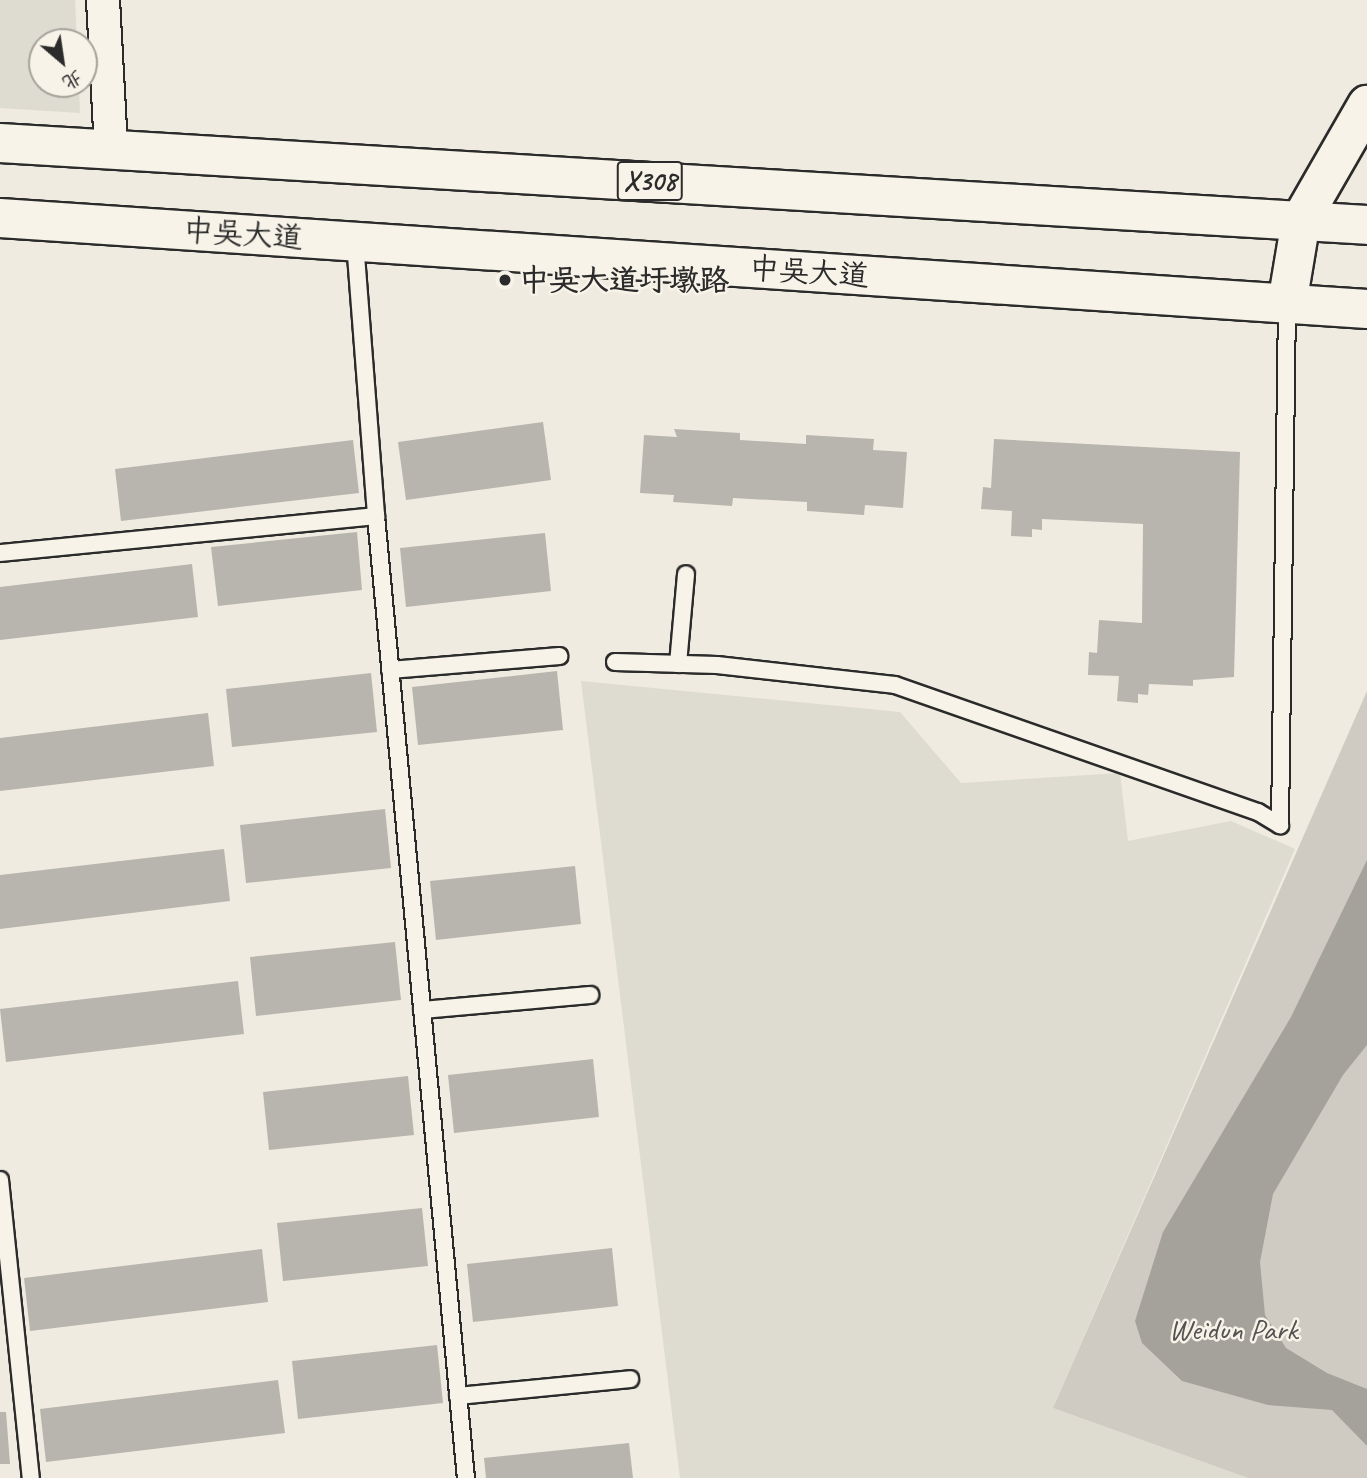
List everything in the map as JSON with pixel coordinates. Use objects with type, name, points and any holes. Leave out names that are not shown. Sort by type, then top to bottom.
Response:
[{"type":"main road","points":[[1287,304],[1301,220],[1367,106]]},
{"type":"main road","name":"X308","points":[[0,143],[1367,225]]},
{"type":"main road","name":"中吴大道","points":[[0,218],[1367,309]]},
{"type":"street","points":[[103,0],[111,150]]},
{"type":"lane","points":[[355,242],[376,516],[466,1478]]},
{"type":"lane","points":[[615,662],[678,664],[895,685],[1258,812],[1280,825],[1287,304]]},
{"type":"lane","points":[[0,553],[376,516]]},
{"type":"lane","points":[[678,664],[686,574]]},
{"type":"lane","points":[[390,670],[559,656]]},
{"type":"lane","points":[[422,1010],[590,995]]},
{"type":"lane","points":[[0,1187],[31,1478]]},
{"type":"lane","points":[[458,1396],[630,1379]]},
{"type":"shaded area","points":[[0,0],[75,0],[76,28],[28,28],[28,98],[79,98],[80,113],[0,108]]},
{"type":"shaded area","points":[[581,681],[900,712],[961,783],[1120,773],[1128,841],[1231,821],[1295,849],[1053,1408],[1248,1478],[680,1478]]},
{"type":"shaded area","points":[[1367,860],[1367,1045],[1343,1075],[1273,1194],[1260,1262],[1265,1315],[1286,1348],[1327,1373],[1367,1389],[1367,1446],[1332,1410],[1268,1405],[1182,1381],[1142,1343],[1135,1321],[1163,1232],[1291,1017]]},
{"type":"green space","name":"Weidun Park","points":[[1367,691],[1367,1478],[1248,1478],[1053,1408]]},
{"type":"building","points":[[543,422],[551,480],[406,500],[398,442]]},
{"type":"building","points":[[674,429],[740,433],[740,440],[806,444],[806,435],[874,439],[873,450],[907,452],[903,508],[865,505],[864,515],[807,511],[807,502],[733,498],[732,506],[673,502],[674,495],[640,493],[644,435],[677,437]]},
{"type":"building","points":[[994,439],[1240,452],[1234,677],[1193,680],[1193,686],[1149,684],[1148,695],[1138,694],[1138,703],[1117,701],[1119,676],[1088,675],[1089,652],[1097,653],[1099,620],[1142,623],[1143,524],[1042,519],[1042,530],[1032,529],[1032,537],[1011,536],[1012,511],[981,509],[983,487],[991,488]]},
{"type":"building","points":[[353,440],[359,493],[121,521],[115,469]]},
{"type":"building","points":[[357,532],[362,590],[218,606],[211,547]]},
{"type":"building","points":[[545,533],[551,591],[406,607],[400,548]]},
{"type":"building","points":[[192,564],[198,617],[0,640],[0,587]]},
{"type":"building","points":[[557,671],[563,730],[418,745],[412,687]]},
{"type":"building","points":[[371,673],[377,732],[232,747],[226,689]]},
{"type":"building","points":[[208,713],[214,766],[0,791],[0,738]]},
{"type":"building","points":[[385,809],[391,868],[246,883],[240,825]]},
{"type":"building","points":[[224,849],[230,901],[0,929],[0,875]]},
{"type":"building","points":[[575,866],[581,924],[436,940],[430,881]]},
{"type":"building","points":[[395,942],[401,1000],[256,1016],[250,957]]},
{"type":"building","points":[[238,981],[244,1034],[6,1062],[0,1009]]},
{"type":"building","points":[[593,1059],[599,1117],[454,1133],[448,1075]]},
{"type":"building","points":[[408,1076],[414,1135],[269,1150],[263,1092]]},
{"type":"building","points":[[422,1208],[428,1266],[283,1281],[277,1223]]},
{"type":"building","points":[[612,1248],[618,1306],[473,1322],[467,1264]]},
{"type":"building","points":[[262,1249],[268,1302],[30,1331],[24,1278]]},
{"type":"building","points":[[437,1345],[443,1403],[298,1419],[292,1361]]},
{"type":"building","points":[[278,1380],[285,1433],[46,1462],[40,1409]]},
{"type":"building","points":[[0,1412],[6,1412],[10,1464],[0,1464]]},
{"type":"building","points":[[629,1443],[633,1478],[486,1478],[484,1458]]},
{"type":"place","name":"中吴大道圩墩路","points":[[505,280]]}]
